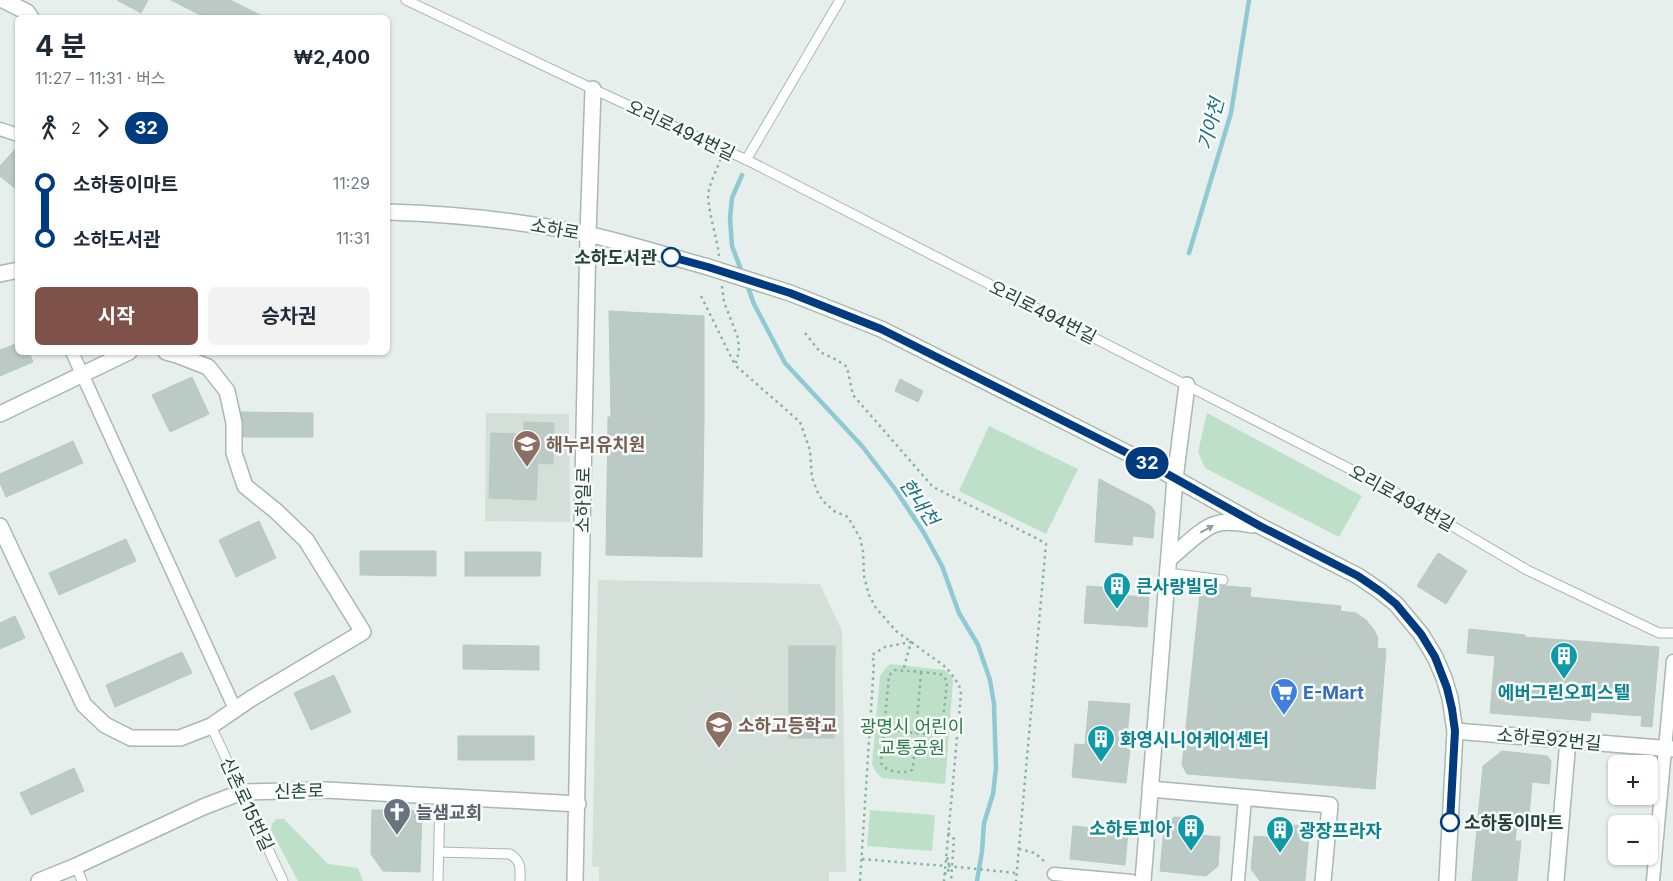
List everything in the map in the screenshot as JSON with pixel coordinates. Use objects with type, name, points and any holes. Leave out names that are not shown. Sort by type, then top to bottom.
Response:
[{"type":"street","points":[[3,0],[27,12],[29,15]]},
{"type":"street","name":"소하일로","points":[[575,881],[588,234],[593,89]]},
{"type":"street","points":[[0,129],[15,134]]},
{"type":"street","name":"소하로","points":[[390,212],[440,214],[511,221],[588,234],[714,263],[881,329],[1153,466],[1260,526],[1358,576],[1396,604],[1421,634],[1435,657],[1450,698],[1455,731],[1447,881]]},
{"type":"street","points":[[0,274],[15,271]]},
{"type":"street","points":[[73,355],[235,709]]},
{"type":"street","points":[[0,414],[122,355]]},
{"type":"street","points":[[0,526],[84,705],[105,725],[131,738],[180,738],[210,726],[363,632],[306,540],[276,511],[245,486],[234,453],[234,423],[227,391],[208,367],[177,355]]},
{"type":"street","points":[[1143,881],[1175,479],[1187,385]]},
{"type":"street","points":[[1168,566],[1200,532],[1217,523],[1236,522],[1260,526]]},
{"type":"street","points":[[1653,881],[1669,749],[1673,661]]},
{"type":"street","name":"소하로92번길","points":[[1455,731],[1669,749]]},
{"type":"street","points":[[1556,881],[1568,740]]},
{"type":"street","points":[[1150,789],[1330,805],[1323,881]]},
{"type":"street","name":"신촌로","points":[[38,881],[76,866],[203,806],[242,792],[326,790],[578,804]]},
{"type":"street","points":[[1238,881],[1245,798]]},
{"type":"street","points":[[1054,874],[1132,881]]},
{"type":"lane","name":"오리로494번길","points":[[406,0],[748,160],[766,171],[1391,490],[1527,570],[1660,633],[1673,633]]},
{"type":"lane","points":[[748,160],[840,0]]},
{"type":"lane","points":[[1168,566],[1223,580]]},
{"type":"lane","name":"신촌로15번길","points":[[210,726],[283,881]]},
{"type":"lane","points":[[438,881],[440,796]]},
{"type":"lane","points":[[439,852],[510,854],[517,859],[520,866],[520,881]]},
{"type":"lane","points":[[76,866],[82,881]]},
{"type":"path","points":[[714,263],[718,242],[714,230],[708,192],[725,150]]},
{"type":"path","points":[[722,285],[724,302],[738,338],[739,352],[736,365]]},
{"type":"path","points":[[701,296],[736,365],[800,422],[810,450],[812,478],[818,493],[823,501],[834,511],[848,518],[860,538],[863,551],[864,576],[869,595],[876,608],[890,626],[947,668],[959,684],[961,694],[946,858],[951,881]]},
{"type":"path","points":[[805,333],[820,352],[837,360],[846,367],[853,396],[934,487],[1046,544],[1016,881]]},
{"type":"path","points":[[904,671],[911,642]]},
{"type":"path","points":[[860,881],[873,671],[872,655],[885,648],[911,642]]},
{"type":"path","points":[[884,729],[916,733],[938,734],[942,730],[947,682],[941,675],[895,670],[889,676],[884,729],[881,763],[888,770],[912,770],[916,733],[921,673]]},
{"type":"path","points":[[944,881],[944,874],[948,866],[954,839],[948,834]]},
{"type":"path","points":[[1019,849],[1035,853],[1047,864],[1054,874]]},
{"type":"path","points":[[862,859],[1016,873]]},
{"type":"shaded area","name":"해누리유치원","points":[[486,413],[569,414],[570,522],[485,521]]},
{"type":"shaded area","name":"소하고등학교","points":[[598,580],[820,584],[842,631],[846,872],[829,872],[829,881],[599,881],[599,867],[592,867]]},
{"type":"green space","points":[[1207,413],[1362,496],[1339,537],[1205,468],[1198,452]]},
{"type":"green space","points":[[989,426],[1078,469],[1046,534],[959,491]]},
{"type":"green space","name":"광명시 어린이 교통공원","points":[[890,664],[945,670],[952,677],[945,784],[882,778],[875,771],[872,764],[880,676]]},
{"type":"green space","points":[[870,810],[935,815],[932,851],[867,846]]},
{"type":"green space","points":[[276,819],[284,819],[328,864],[358,868],[363,881],[298,881],[271,830],[272,824]]},
{"type":"building","points":[[117,0],[148,0],[141,13]]},
{"type":"building","points":[[171,0],[230,0],[260,15],[200,15]]},
{"type":"building","points":[[15,149],[15,188],[0,176],[0,166]]},
{"type":"building","points":[[609,311],[704,316],[702,557],[606,555],[608,417],[611,417]]},
{"type":"building","points":[[15,344],[15,355],[30,355],[33,362],[0,376],[0,350]]},
{"type":"building","points":[[192,377],[209,414],[170,432],[152,395]]},
{"type":"building","points":[[900,379],[923,391],[918,402],[895,391]]},
{"type":"building","points":[[241,412],[313,413],[313,437],[243,437]]},
{"type":"building","points":[[524,422],[554,423],[553,464],[538,463],[536,500],[489,498],[491,433],[524,434]]},
{"type":"building","points":[[73,441],[83,463],[6,497],[0,483],[0,474]]},
{"type":"building","points":[[1099,479],[1151,506],[1155,512],[1153,538],[1133,536],[1132,545],[1095,542]]},
{"type":"building","points":[[259,521],[276,558],[236,577],[219,540]]},
{"type":"building","points":[[126,539],[136,561],[59,595],[49,573]]},
{"type":"building","points":[[360,551],[436,551],[436,576],[360,575]]},
{"type":"building","points":[[465,552],[541,552],[540,576],[465,576]]},
{"type":"building","points":[[1438,553],[1467,571],[1446,604],[1417,586]]},
{"type":"building","name":"E-Mart","points":[[1201,584],[1251,588],[1250,597],[1341,606],[1340,611],[1356,613],[1366,620],[1378,638],[1377,648],[1386,649],[1375,789],[1187,774],[1182,765]]},
{"type":"building","name":"큰사랑빌딩","points":[[1087,586],[1114,588],[1114,595],[1149,597],[1147,627],[1084,623]]},
{"type":"building","points":[[15,616],[25,638],[0,649],[0,623]]},
{"type":"building","points":[[1469,629],[1525,635],[1524,637],[1659,647],[1652,727],[1641,726],[1642,716],[1591,712],[1590,721],[1490,713],[1495,656],[1467,653]]},
{"type":"building","points":[[463,645],[539,646],[539,670],[463,669]]},
{"type":"building","points":[[789,646],[835,646],[834,738],[789,738]]},
{"type":"building","points":[[182,652],[192,673],[115,707],[106,685]]},
{"type":"building","points":[[334,675],[351,712],[311,730],[294,693]]},
{"type":"building","points":[[1089,701],[1130,704],[1126,749],[1130,749],[1126,783],[1072,777],[1075,744],[1085,745]]},
{"type":"building","points":[[458,736],[534,736],[534,760],[458,760]]},
{"type":"building","points":[[1502,751],[1547,756],[1551,761],[1549,784],[1532,782],[1529,816],[1518,815],[1515,841],[1521,841],[1517,881],[1472,881],[1483,766]]},
{"type":"building","points":[[74,768],[84,791],[31,815],[20,793]]},
{"type":"building","points":[[372,810],[422,811],[420,872],[383,871],[371,854]]},
{"type":"building","name":"소하토피아","points":[[1174,817],[1191,818],[1189,834],[1220,837],[1218,866],[1206,876],[1160,871],[1164,828]]},
{"type":"building","name":"광장프라자","points":[[1282,824],[1302,826],[1309,834],[1305,881],[1260,881],[1251,869],[1254,836],[1281,838]]},
{"type":"building","points":[[1073,826],[1128,831],[1125,865],[1070,859]]},
{"type":"waterway","name":"기아천","points":[[1189,253],[1231,113],[1249,0]]},
{"type":"waterway","name":"한내천","points":[[742,175],[732,198],[730,218],[732,246],[743,275]]},
{"type":"waterway","name":"한내천","points":[[746,282],[754,304],[785,363],[862,446],[895,489],[924,533],[942,566],[959,613],[978,645],[990,680],[994,704],[996,768],[993,794],[984,823],[977,881]]},
{"type":"bus line","name":"32","points":[[671,257],[790,293],[881,329],[1153,466],[1260,526],[1358,576],[1380,591],[1396,604],[1421,634],[1435,657],[1444,678],[1450,698],[1455,731],[1450,822]]},
{"type":"place","name":"소하도서관","points":[[671,257]]},
{"type":"place","name":"해누리유치원","points":[[527,468]]},
{"type":"place","name":"큰사랑빌딩","points":[[1117,610]]},
{"type":"place","name":"에버그린오피스텔","points":[[1564,680]]},
{"type":"place","name":"E-Mart","points":[[1284,716]]},
{"type":"place","name":"소하고등학교","points":[[719,749]]},
{"type":"place","name":"화영시니어케어센터","points":[[1101,763]]},
{"type":"place","name":"소하동이마트","points":[[1450,822]]},
{"type":"place","name":"늘샘교회","points":[[397,836]]},
{"type":"place","name":"소하토피아","points":[[1191,852]]},
{"type":"place","name":"광장프라자","points":[[1280,854]]}]
